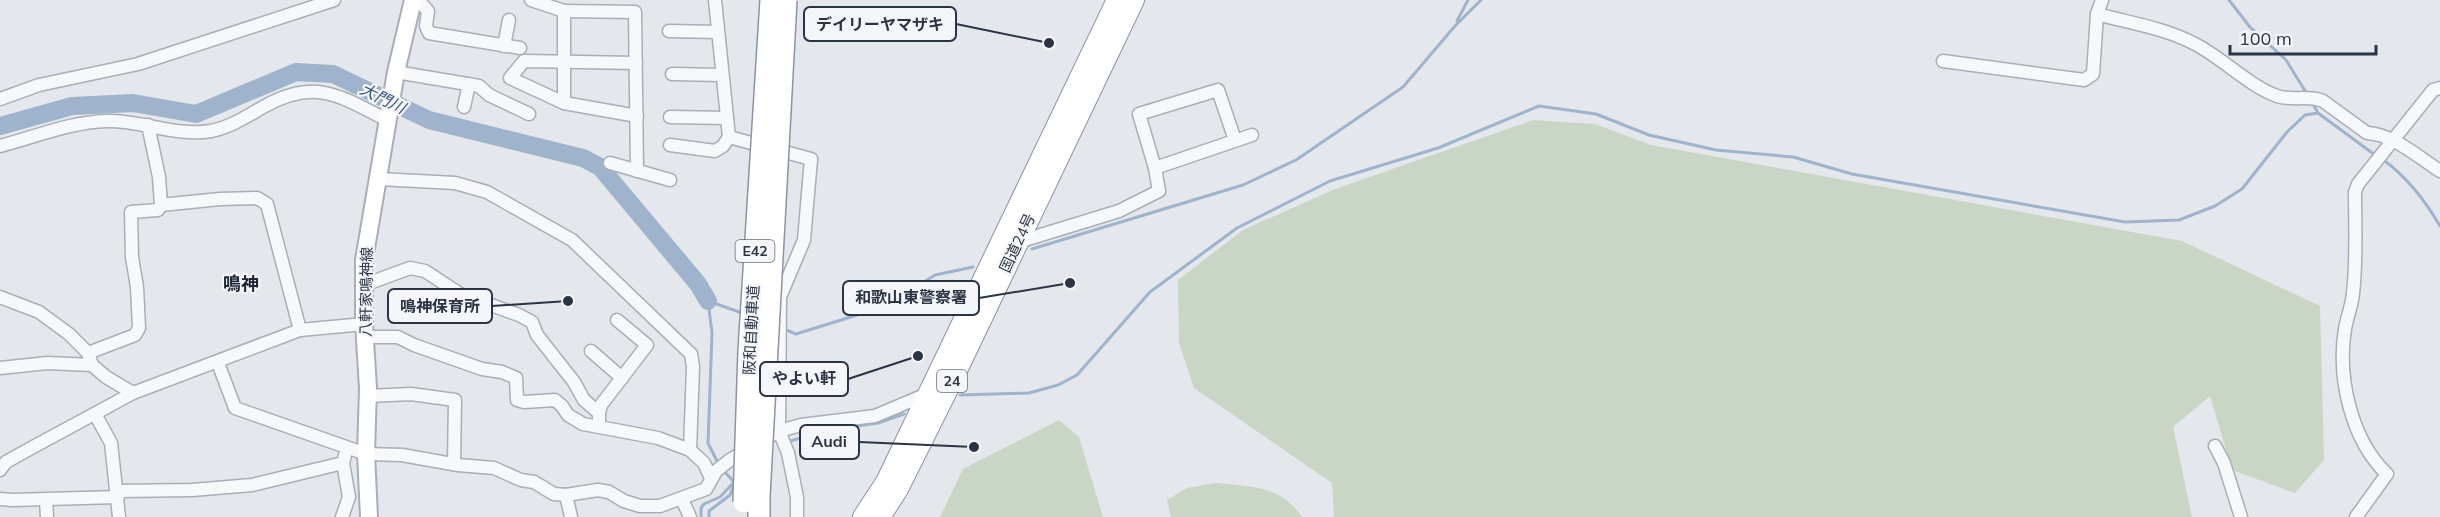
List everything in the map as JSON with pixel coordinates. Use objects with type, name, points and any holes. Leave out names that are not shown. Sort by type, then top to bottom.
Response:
[{"type":"highway","name":"阪和自動車道","points":[[751,508],[749,351],[771,0]]},
{"type":"highway","name":"阪和自動車道","points":[[751,508],[786,0]]},
{"type":"highway","name":"国道24号","points":[[880,517],[898,489],[949,387],[1009,244],[1117,0]]},
{"type":"highway","name":"国道24号","points":[[863,517],[886,482],[928,394],[1009,244],[1134,0]]},
{"type":"main road","name":"八軒家鳴神線","points":[[369,517],[364,260],[395,76],[412,0]]},
{"type":"street","points":[[0,99],[39,85],[138,64],[334,0]]},
{"type":"street","points":[[418,0],[428,11],[426,26],[429,33],[520,48]]},
{"type":"street","points":[[531,0],[545,2],[564,11],[635,12],[637,171]]},
{"type":"street","points":[[670,145],[715,151],[723,146],[729,137],[715,0]]},
{"type":"street","points":[[1943,61],[2085,80],[2093,74],[2097,14],[2102,0]]},
{"type":"street","points":[[564,11],[564,103]]},
{"type":"street","points":[[2097,14],[2172,33],[2198,45],[2228,67],[2277,96],[2316,98],[2367,134],[2376,134],[2389,145],[2440,171]]},
{"type":"street","points":[[504,45],[509,20]]},
{"type":"street","points":[[669,31],[718,32]]},
{"type":"street","points":[[636,63],[524,61],[510,78],[564,103],[637,116]]},
{"type":"street","points":[[672,74],[722,75]]},
{"type":"street","points":[[395,76],[479,86],[489,95],[529,114]]},
{"type":"street","points":[[464,107],[469,84]]},
{"type":"street","points":[[2356,517],[2387,474],[2374,462],[2361,436],[2352,414],[2343,367],[2345,330],[2353,294],[2355,192],[2358,184],[2433,90],[2440,88]]},
{"type":"street","points":[[0,146],[58,129],[106,121],[186,132],[211,131],[239,122],[290,93],[306,90],[335,94],[388,118]]},
{"type":"street","points":[[1009,244],[1119,211],[1157,192],[1160,188],[1139,114],[1218,90],[1235,140]]},
{"type":"street","points":[[670,117],[727,118]]},
{"type":"street","points":[[0,368],[90,359],[135,335],[139,328],[137,287],[132,257],[131,212],[158,210],[161,205],[159,177],[148,125]]},
{"type":"street","points":[[1155,168],[1252,135]]},
{"type":"street","points":[[729,137],[811,159],[804,240],[780,297],[780,434],[788,453],[797,497],[797,517]]},
{"type":"street","points":[[610,163],[670,180]]},
{"type":"street","points":[[379,179],[455,183],[478,188],[572,240],[691,354],[693,367],[690,450]]},
{"type":"street","points":[[161,205],[257,198],[267,204],[300,330]]},
{"type":"street","points":[[364,285],[403,270],[425,271],[460,294],[519,315],[532,322],[537,336],[574,382],[599,419],[690,450],[713,475]]},
{"type":"street","points":[[0,297],[39,312],[69,334],[106,377],[133,393]]},
{"type":"street","points":[[599,419],[601,405],[647,345],[617,320]]},
{"type":"street","points":[[0,470],[15,457],[133,393],[218,363],[300,330],[364,330],[398,337],[482,369],[502,372],[516,378],[517,400],[524,402],[555,400],[568,415],[583,424],[599,419]]},
{"type":"street","points":[[591,351],[622,378]]},
{"type":"street","points":[[218,363],[235,408],[280,422],[347,448],[366,454],[402,455],[494,468],[521,480],[534,482],[554,494],[566,495],[598,490],[609,492],[624,501],[640,506],[660,506],[706,489],[713,475],[730,460],[801,425],[875,416],[949,387]]},
{"type":"street","points":[[367,396],[411,394],[455,400],[454,464]]},
{"type":"street","points":[[95,414],[111,443],[119,517]]},
{"type":"street","points":[[2215,446],[2224,463],[2241,517]]},
{"type":"street","points":[[342,517],[349,497],[343,462],[347,448]]},
{"type":"street","points":[[0,499],[46,500],[252,485],[343,462]]},
{"type":"street","points":[[566,495],[571,517]]},
{"type":"street","points":[[682,499],[690,517]]},
{"type":"street","points":[[46,500],[47,517]]},
{"type":"green space","points":[[1533,120],[1595,124],[1651,145],[2182,241],[2320,306],[2324,460],[2295,493],[2232,470],[2210,396],[2173,427],[2192,517],[1334,517],[1332,483],[1194,388],[1179,343],[1178,280],[1243,230],[1335,189]]},
{"type":"green space","points":[[1059,420],[1079,437],[1103,517],[940,517],[963,469]]},
{"type":"green space","points":[[1216,483],[1253,487],[1275,493],[1302,517],[1171,517],[1167,500],[1187,488]]},
{"type":"waterway","points":[[1457,21],[1468,0]]},
{"type":"waterway","points":[[1032,249],[1243,185],[1296,160],[1403,87],[1455,26],[1481,0]]},
{"type":"waterway","points":[[2229,0],[2250,27],[2286,60],[2307,94]]},
{"type":"waterway","name":"大門川","points":[[0,126],[72,106],[133,103],[196,114],[296,72],[333,74],[429,120],[583,158],[600,167],[698,284],[708,301]]},
{"type":"waterway","points":[[2312,102],[2318,113],[2375,155]]},
{"type":"waterway","points":[[960,395],[1029,393],[1058,385],[1077,375],[1150,292],[1237,228],[1330,181],[1438,148],[1539,106],[1596,114],[1649,135],[1716,150],[1793,157],[1852,174],[2125,222],[2179,220],[2215,206],[2242,189],[2287,132],[2305,115],[2318,113]]},
{"type":"waterway","points":[[2381,158],[2414,189],[2440,226]]},
{"type":"waterway","points":[[784,329],[796,334],[854,316],[889,304],[935,275],[973,267]]},
{"type":"waterway","points":[[719,465],[708,443],[712,333],[708,301],[745,314]]},
{"type":"waterway","points":[[787,442],[828,430],[878,423],[904,414]]},
{"type":"waterway","points":[[723,470],[734,482]]},
{"type":"waterway","points":[[701,517],[701,508],[704,504],[720,497],[735,481]]},
{"type":"waterway","points":[[709,517],[709,511],[730,495],[734,484]]},
{"type":"place","name":"デイリーヤマザキ","points":[[1049,43]]},
{"type":"place","name":"和歌山東警察署","points":[[1070,283]]},
{"type":"place","name":"鳴神保育所","points":[[568,301]]},
{"type":"place","name":"やよい軒","points":[[918,356]]},
{"type":"place","name":"Audi","points":[[974,447]]},
{"type":"district","name":"鳴神","points":[[241,283]]}]
